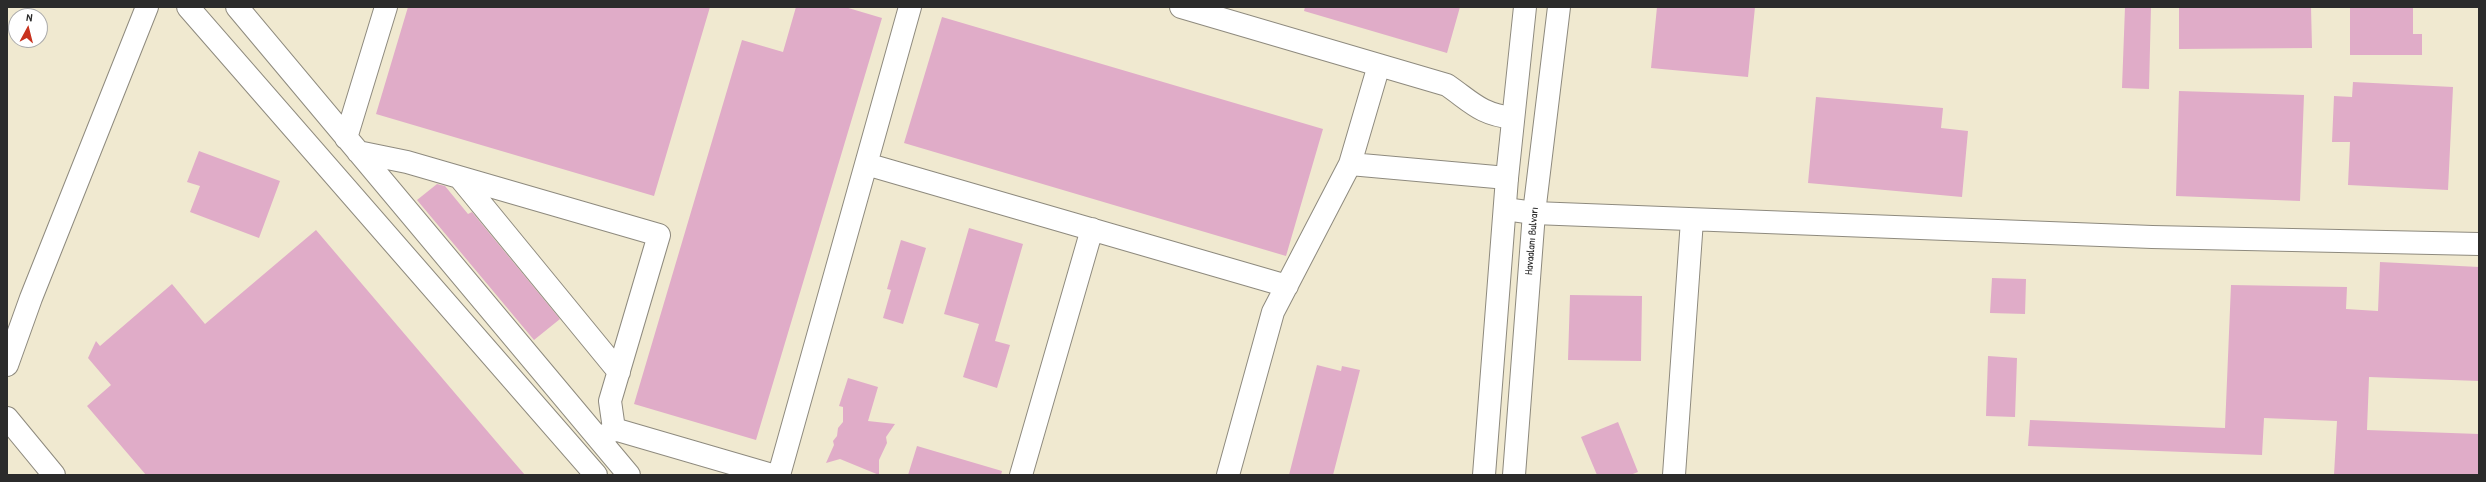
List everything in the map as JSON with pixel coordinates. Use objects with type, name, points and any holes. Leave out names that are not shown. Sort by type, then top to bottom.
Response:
[{"type":"street","points":[[7,365],[31,298],[147,7]]},
{"type":"street","points":[[188,7],[596,475]]},
{"type":"street","points":[[237,7],[352,145],[607,434],[629,475]]},
{"type":"street","points":[[352,145],[386,7]]},
{"type":"street","points":[[779,475],[910,7]]},
{"type":"street","points":[[1181,7],[1447,85],[1480,110],[1493,115],[1545,121]]},
{"type":"street","points":[[1484,475],[1507,178],[1525,7]]},
{"type":"street","name":"Havaalanı Bulvarı","points":[[1514,475],[1534,213],[1559,7]]},
{"type":"street","points":[[1228,475],[1273,312],[1350,164],[1378,65]]},
{"type":"street","points":[[352,145],[460,178],[659,235],[610,401],[607,434]]},
{"type":"street","points":[[866,164],[1287,286]]},
{"type":"street","points":[[1350,164],[1538,181]]},
{"type":"street","points":[[460,178],[619,372]]},
{"type":"street","points":[[1505,209],[1534,213],[1692,220],[2152,237],[2479,244]]},
{"type":"street","points":[[1674,475],[1692,220]]},
{"type":"street","points":[[1021,475],[1092,229]]},
{"type":"street","points":[[7,418],[54,475]]},
{"type":"street","points":[[607,434],[772,475]]},
{"type":"building","points":[[408,7],[710,7],[654,196],[376,114]]},
{"type":"building","points":[[796,7],[845,7],[882,18],[756,440],[634,404],[742,40],[783,52]]},
{"type":"building","points":[[1305,7],[1460,7],[1447,53],[1304,11]]},
{"type":"building","points":[[1657,7],[1755,7],[1748,77],[1651,68]]},
{"type":"building","points":[[2125,7],[2151,7],[2149,89],[2122,88]]},
{"type":"building","points":[[2179,7],[2311,7],[2312,48],[2179,49]]},
{"type":"building","points":[[2350,7],[2413,7],[2413,34],[2422,34],[2422,55],[2350,55]]},
{"type":"building","points":[[942,17],[1323,129],[1286,256],[904,143]]},
{"type":"building","points":[[2353,82],[2453,87],[2448,190],[2348,185],[2350,142],[2332,142],[2334,96],[2352,97]]},
{"type":"building","points":[[2179,91],[2304,95],[2300,201],[2176,196]]},
{"type":"building","points":[[1816,97],[1943,108],[1941,128],[1968,131],[1962,197],[1808,183]]},
{"type":"building","points":[[199,151],[280,181],[259,238],[190,212],[200,186],[187,182]]},
{"type":"building","points":[[437,184],[445,186],[468,214],[472,212],[560,319],[534,340],[417,200]]},
{"type":"building","points":[[969,228],[1023,244],[995,341],[1010,345],[997,388],[963,377],[979,324],[944,314]]},
{"type":"building","points":[[316,230],[525,475],[146,475],[87,406],[111,385],[88,358],[96,341],[100,346],[172,284],[205,324]]},
{"type":"building","points":[[901,240],[926,248],[903,324],[883,318],[891,290],[887,289]]},
{"type":"building","points":[[2380,262],[2479,267],[2479,381],[2369,377],[2367,430],[2479,434],[2479,475],[2334,475],[2337,421],[2264,418],[2262,455],[2028,446],[2030,420],[2225,428],[2231,285],[2347,287],[2346,309],[2378,311]]},
{"type":"building","points":[[1992,278],[2026,279],[2025,314],[1990,313]]},
{"type":"building","points":[[1570,295],[1642,296],[1641,361],[1568,360]]},
{"type":"building","points":[[1988,356],[2017,358],[2015,417],[1986,416]]},
{"type":"building","points":[[1317,365],[1341,371],[1342,366],[1360,370],[1333,475],[1289,475]]},
{"type":"building","points":[[848,378],[878,387],[868,421],[895,424],[886,437],[887,443],[879,460],[879,475],[840,459],[826,463],[834,445],[833,441],[837,436],[838,428],[843,422],[843,407],[839,406]]},
{"type":"building","points":[[1618,422],[1638,472],[1630,475],[1597,475],[1581,437]]},
{"type":"building","points":[[917,446],[1002,471],[1001,475],[908,475]]}]
